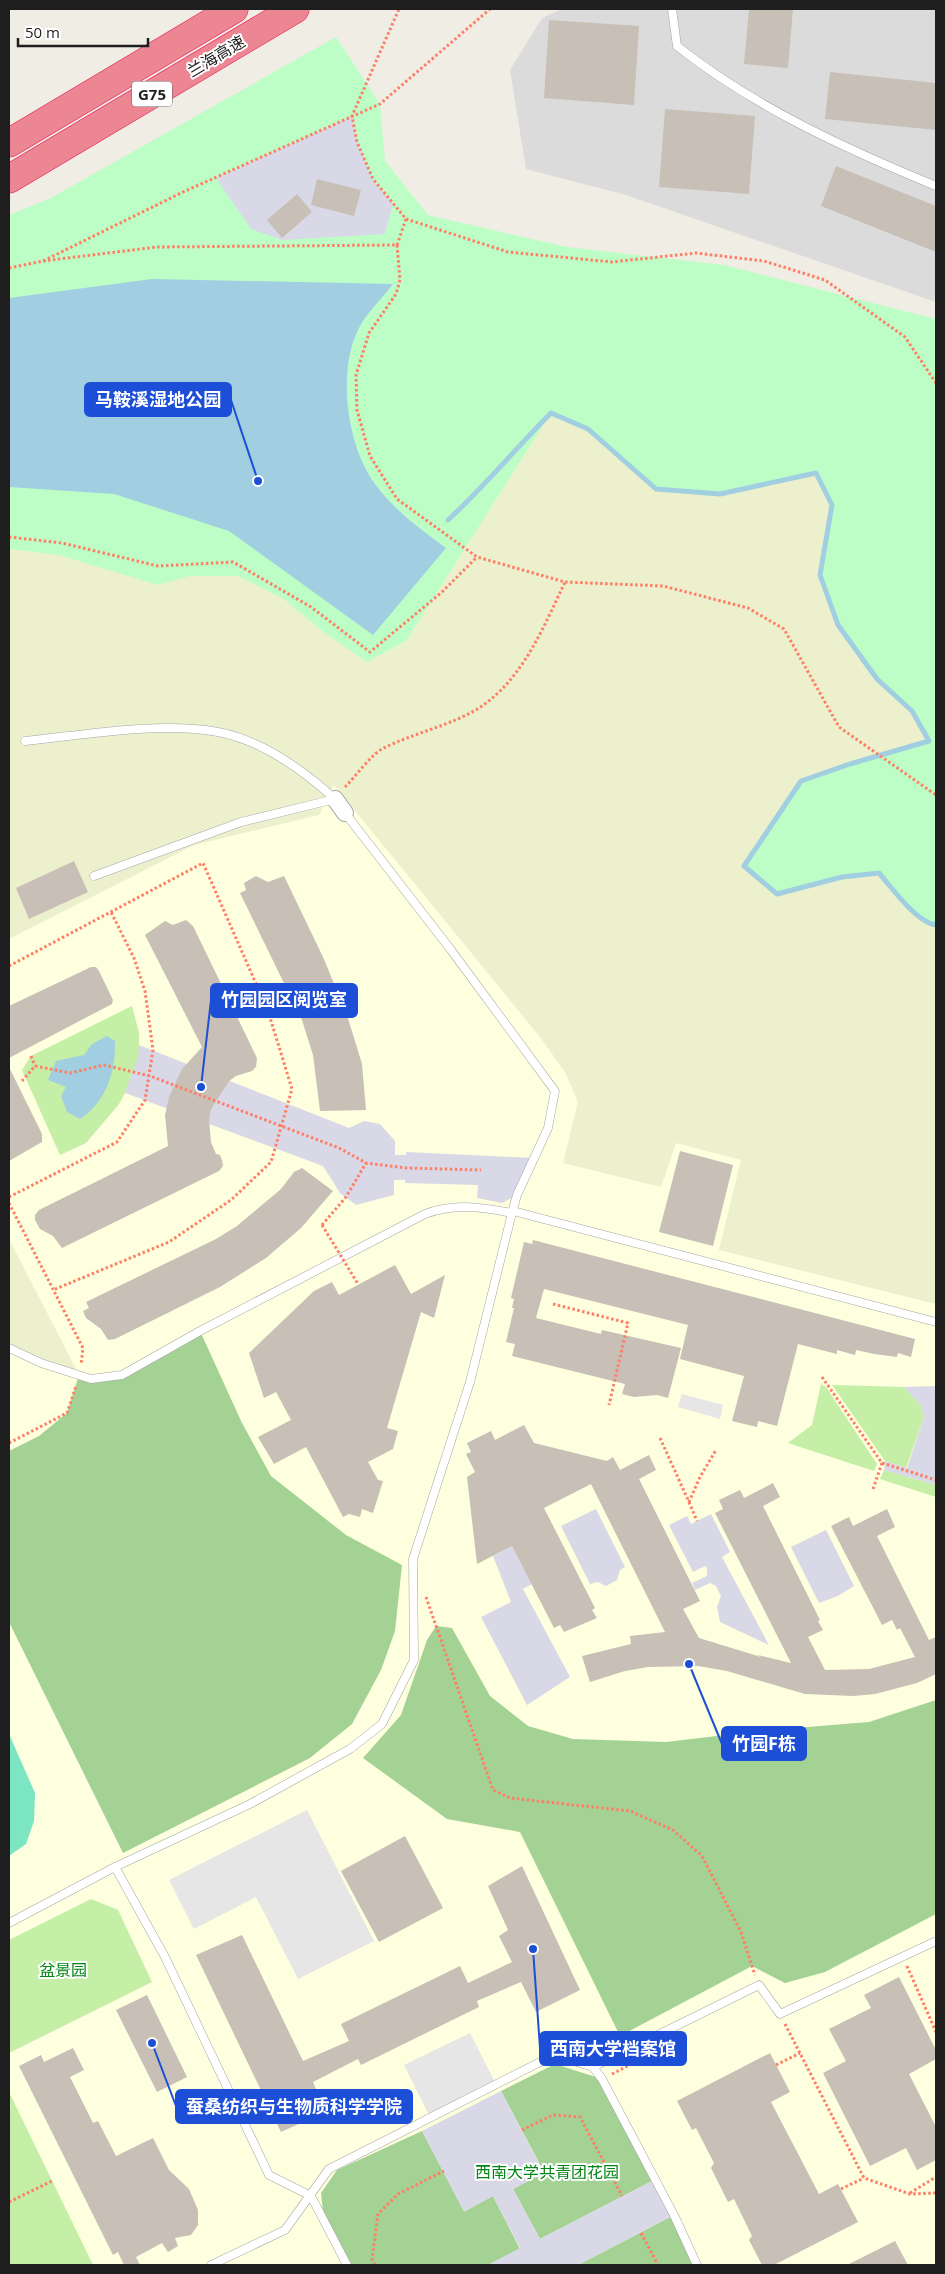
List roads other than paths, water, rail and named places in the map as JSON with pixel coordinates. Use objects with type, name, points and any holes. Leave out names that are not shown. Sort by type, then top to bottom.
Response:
[{"type":"highway","name":"兰海高速","points":[[9,143],[234,9]]},
{"type":"highway","name":"兰海高速","points":[[9,179],[295,9]]},
{"type":"street","points":[[335,799],[346,813]]},
{"type":"lane","points":[[672,9],[676,46],[711,73],[791,119],[936,186]]},
{"type":"lane","points":[[25,741],[171,727],[218,732],[251,743],[311,778],[335,799]]},
{"type":"lane","points":[[94,876],[241,822],[335,799]]},
{"type":"lane","points":[[9,1923],[115,1867],[250,1804],[350,1749],[382,1724],[414,1660],[413,1558],[470,1382],[516,1195],[548,1128],[555,1090],[346,813]]},
{"type":"lane","points":[[9,1348],[41,1363],[91,1379],[122,1375],[200,1331],[424,1214],[438,1209],[471,1206],[513,1212],[936,1322]]},
{"type":"lane","points":[[115,1867],[165,1957],[269,2175],[312,2196],[347,2265]]},
{"type":"lane","points":[[593,2067],[759,1985],[780,2014],[936,1941]]},
{"type":"lane","points":[[211,2265],[285,2230],[312,2196],[329,2169],[554,2055],[593,2067],[602,2079],[651,2171],[697,2265]]},
{"type":"water","points":[[152,279],[393,284],[365,318],[352,347],[348,367],[347,388],[352,430],[365,468],[382,493],[408,519],[446,548],[373,635],[229,531],[114,494],[9,487],[9,298]]},
{"type":"water","points":[[107,1036],[115,1041],[114,1064],[108,1085],[97,1104],[80,1119],[67,1112],[61,1096],[66,1087],[48,1080],[56,1061],[84,1055],[92,1044]]},
{"type":"waterway","points":[[448,520],[551,413],[588,429],[656,489],[720,494],[816,473],[832,505],[820,575],[838,625],[877,679],[912,711],[929,741],[850,764],[801,781],[744,866],[777,894],[842,877],[879,873],[913,912],[929,923],[936,925]]},
{"type":"place","name":"马鞍溪湿地公园","points":[[258,481]]},
{"type":"place","name":"竹园园区阅览室","points":[[201,1087]]},
{"type":"place","name":"竹园F栋","points":[[689,1664]]},
{"type":"place","name":"西南大学档案馆","points":[[533,1949]]},
{"type":"place","name":"蚕桑纺织与生物质科学学院","points":[[152,2043]]},
{"type":"park label","name":"盆景园","points":[[63,1970]]},
{"type":"park label","name":"西南大学共青团花园","points":[[547,2172]]}]
